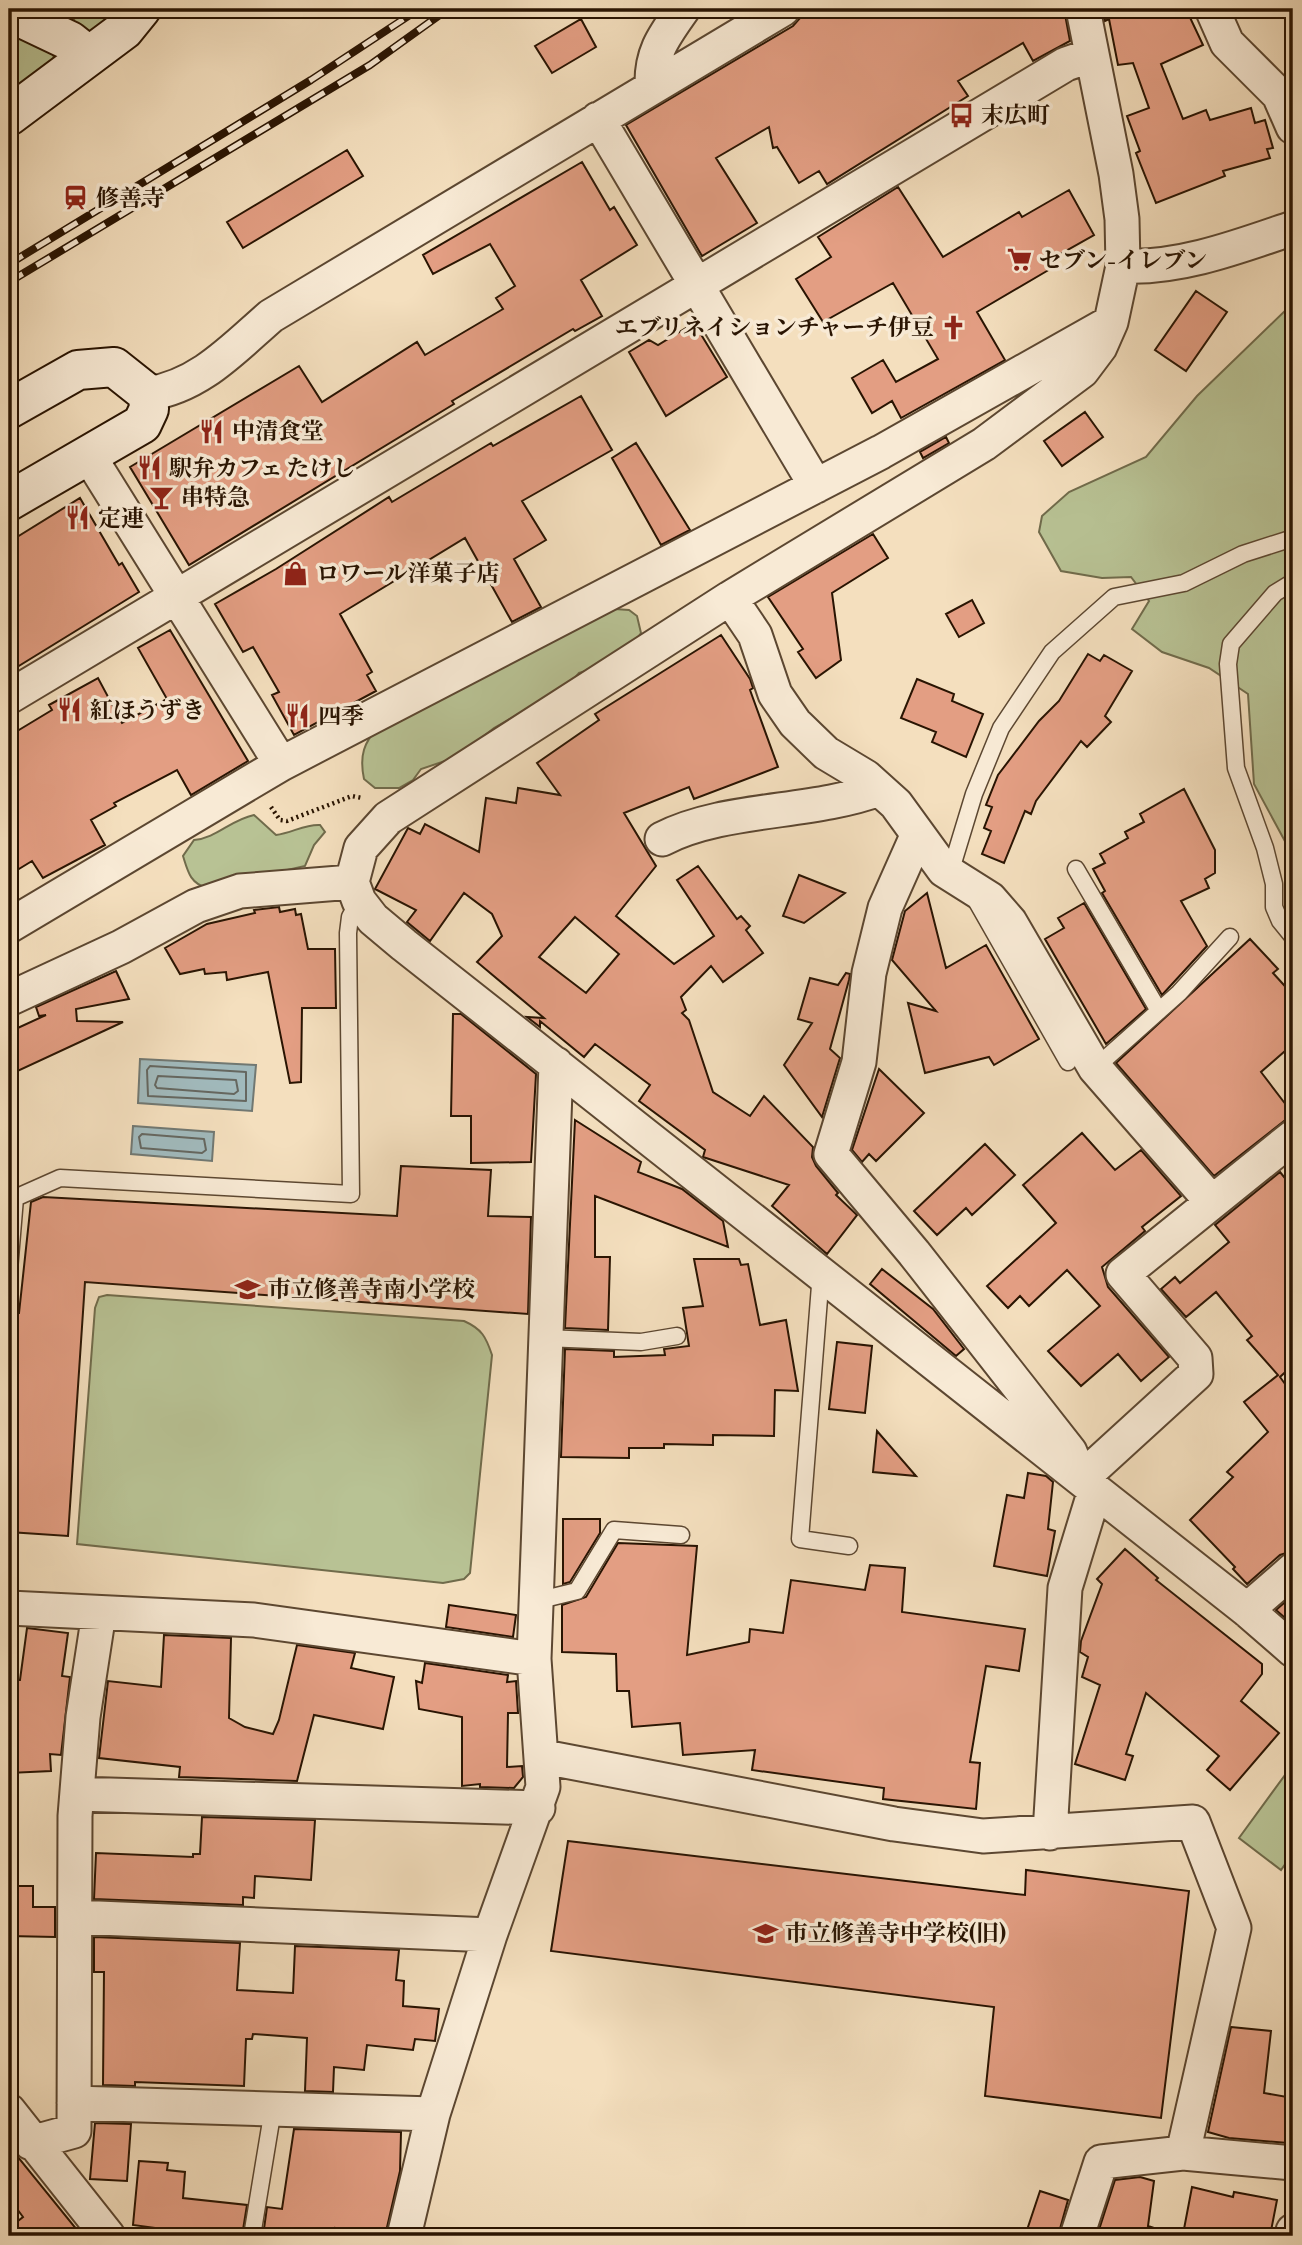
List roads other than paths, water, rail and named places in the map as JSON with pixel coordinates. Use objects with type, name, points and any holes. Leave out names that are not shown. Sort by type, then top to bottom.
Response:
[{"type":"street","points":[[9,116],[124,30],[141,9]]},
{"type":"street","points":[[652,86],[651,64],[662,39],[683,9]]},
{"type":"street","points":[[9,409],[78,369],[114,367],[148,394],[173,390],[202,375],[271,316],[783,9]]},
{"type":"street","points":[[1083,9],[1116,174],[1122,219],[1123,266],[1111,322],[1100,347],[1083,371],[984,444],[730,598],[478,758],[384,822],[361,848],[355,892],[373,919],[404,945],[1247,1610],[1293,1650]]},
{"type":"street","points":[[1212,9],[1227,43],[1279,95],[1293,127]]},
{"type":"street","points":[[9,12],[70,41],[89,56]]},
{"type":"street","points":[[9,697],[1066,64],[1092,55]]},
{"type":"street","points":[[598,119],[816,486]]},
{"type":"street","points":[[1123,266],[1149,267],[1243,245],[1293,228]]},
{"type":"street","points":[[9,926],[270,771],[816,486],[1111,322]]},
{"type":"street","points":[[9,501],[142,424],[149,409],[148,394]]},
{"type":"street","points":[[89,456],[178,594],[270,771]]},
{"type":"street","points":[[730,598],[755,635],[775,694],[795,723],[826,752],[896,804],[917,836],[959,879],[990,899],[1010,922],[1081,1065],[1212,1202]]},
{"type":"street","points":[[662,839],[675,832],[712,823],[849,800],[879,789]]},
{"type":"street","points":[[917,836],[885,908],[869,973],[859,1062],[831,1154],[914,1253],[1070,1452],[1088,1484]]},
{"type":"street","points":[[9,999],[121,947],[196,906],[240,891],[355,892]]},
{"type":"street","points":[[404,2236],[433,2114],[490,1935],[544,1787],[544,1757],[534,1659],[556,1064]]},
{"type":"street","points":[[1051,1833],[1065,1588],[1088,1484],[1196,1374],[1195,1358],[1123,1274],[1293,1137]]},
{"type":"street","points":[[1247,1610],[1293,1570]]},
{"type":"street","points":[[9,1608],[254,1620],[534,1659]]},
{"type":"street","points":[[31,2143],[74,2131],[77,1794],[83,1717],[99,1614]]},
{"type":"street","points":[[544,1757],[894,1824],[983,1836],[1193,1822],[1234,1927],[1183,2153]]},
{"type":"street","points":[[77,1794],[538,1808]]},
{"type":"street","points":[[75,1917],[490,1935]]},
{"type":"street","points":[[75,2103],[433,2114]]},
{"type":"street","points":[[9,2111],[31,2143],[108,2236]]},
{"type":"street","points":[[1077,2236],[1101,2162],[1183,2153],[1293,2163]]},
{"type":"street","points":[[1292,2236],[1293,2231]]},
{"type":"lane","points":[[959,879],[974,794],[1001,728],[1061,644],[1114,597],[1184,583],[1243,554],[1293,538]]},
{"type":"lane","points":[[1293,582],[1275,593],[1231,645],[1228,664],[1236,768],[1265,848],[1274,884],[1274,907],[1280,921],[1293,937]]},
{"type":"lane","points":[[1076,869],[1159,1012]]},
{"type":"lane","points":[[9,1270],[15,1198],[60,1178],[351,1194],[348,933],[355,892]]},
{"type":"lane","points":[[1081,1065],[1159,1012],[1230,937]]},
{"type":"lane","points":[[821,1273],[800,1539],[849,1546]]},
{"type":"lane","points":[[545,1338],[641,1342],[677,1336]]},
{"type":"lane","points":[[537,1601],[576,1591],[614,1530],[681,1535]]},
{"type":"lane","points":[[252,2236],[273,2109]]},
{"type":"water","points":[[140,1059],[256,1065],[252,1111],[138,1103]]},
{"type":"water","points":[[133,1126],[214,1132],[212,1161],[131,1154]]},
{"type":"railway","points":[[9,264],[311,80],[419,9]]},
{"type":"railway","points":[[9,282],[370,65],[448,9]]},
{"type":"place","name":"末広町","points":[[961,115]]},
{"type":"place","name":"修善寺","points":[[76,198]]},
{"type":"place","name":"セブン-イレブン","points":[[1019,260]]},
{"type":"place","name":"エブリネイションチャーチ伊豆","points":[[954,327]]},
{"type":"place","name":"中清食堂","points":[[212,431]]},
{"type":"place","name":"駅弁カフェ たけし","points":[[149,468]]},
{"type":"place","name":"串特急","points":[[161,497]]},
{"type":"place","name":"定連","points":[[78,518]]},
{"type":"place","name":"ロワール洋菓子店","points":[[296,573]]},
{"type":"place","name":"紅ほうずき","points":[[70,710]]},
{"type":"place","name":"四季","points":[[298,716]]},
{"type":"place","name":"市立修善寺南小学校","points":[[248,1289]]},
{"type":"place","name":"市立修善寺中学校(旧)","points":[[765,1933]]}]
